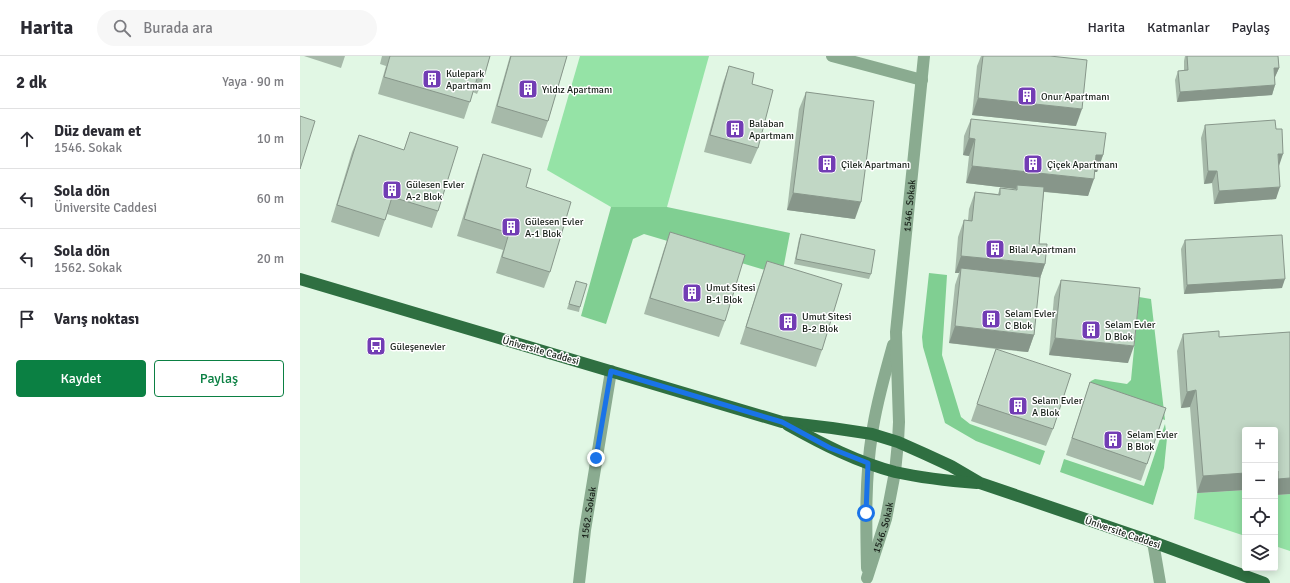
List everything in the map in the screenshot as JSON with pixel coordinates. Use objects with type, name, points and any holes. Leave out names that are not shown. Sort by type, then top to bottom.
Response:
[{"type":"main road","name":"Üniversite Caddesi","points":[[300,279],[782,422],[872,434],[898,442],[951,466],[980,483],[1153,542],[1264,583]]},
{"type":"main road","name":"Üniversite Caddesi","points":[[782,422],[830,448],[895,472],[945,480],[980,483]]},
{"type":"street","points":[[832,56],[922,80]]},
{"type":"street","name":"1546. Sokak","points":[[867,580],[886,519],[895,472],[898,442],[896,332],[924,56]]},
{"type":"street","name":"1546. Sokak","points":[[867,580],[866,513],[868,463],[876,409],[896,332]]},
{"type":"street","name":"1562. Sokak","points":[[579,583],[585,530],[611,371]]},
{"type":"street","points":[[1153,542],[1160,583]]},
{"type":"green space","points":[[580,56],[709,56],[667,207],[611,207],[547,170]]},
{"type":"green space","points":[[611,207],[667,207],[790,233],[782,275],[644,234],[633,239],[606,324],[581,316]]},
{"type":"green space","points":[[929,273],[947,275],[942,355],[961,417],[970,424],[1045,451],[1040,465],[976,441],[945,423],[923,347],[922,337]]},
{"type":"green space","points":[[1139,297],[1151,299],[1165,420],[1087,394],[1091,381],[1095,379],[1127,384],[1131,380]]},
{"type":"green space","points":[[1165,424],[1167,438],[1164,468],[1153,505],[1060,472],[1064,459],[1144,486]]},
{"type":"green space","points":[[1242,490],[1242,535],[1194,519],[1197,493]]},
{"type":"green space","points":[[1290,494],[1290,551],[1278,547],[1278,495]]},
{"type":"building","name":"Kulepark Apartmanı","points":[[390,56],[490,56],[484,77],[478,75],[470,102],[384,77]]},
{"type":"building","name":"Yıldız Apartmanı","points":[[511,56],[567,56],[548,121],[497,106]]},
{"type":"building","name":"Onur Apartmanı","points":[[983,56],[1050,56],[1087,60],[1082,109],[978,98]]},
{"type":"building","points":[[1187,56],[1278,56],[1279,68],[1274,68],[1275,85],[1180,92],[1178,71],[1188,70]]},
{"type":"building","name":"Balaban Apartmanı","points":[[729,66],[754,73],[752,84],[773,90],[758,148],[710,135]]},
{"type":"building","name":"Çilek Apartmanı","points":[[806,92],[874,101],[861,202],[793,193]]},
{"type":"building","points":[[300,116],[315,121],[300,169]]},
{"type":"building","points":[[971,119],[1106,133],[1103,155],[1096,155],[1094,179],[972,166],[975,139],[969,138]]},
{"type":"building","points":[[1275,120],[1276,129],[1282,129],[1283,154],[1278,154],[1280,187],[1219,191],[1217,171],[1208,171],[1205,125]]},
{"type":"building","name":"Gülesen Evler A-2 Blok","points":[[410,132],[458,147],[438,211],[392,197],[385,220],[337,205],[359,135],[404,150]]},
{"type":"building","name":"Gülesen Evler A-1 Blok","points":[[483,154],[531,169],[526,187],[571,202],[550,272],[502,257],[509,233],[464,219]]},
{"type":"building","name":"Bilal Apartmanı","points":[[1017,185],[1044,187],[1039,244],[1047,244],[1045,264],[961,256],[964,220],[972,221],[975,192],[1000,195],[1000,188],[1017,190]]},
{"type":"building","name":"Umut Sitesi B-1 Blok","points":[[670,232],[745,255],[725,321],[650,298]]},
{"type":"building","points":[[801,234],[875,250],[871,274],[796,259]]},
{"type":"building","points":[[1282,235],[1285,279],[1187,285],[1185,240]]},
{"type":"building","name":"Umut Sitesi B-2 Blok","points":[[767,261],[842,284],[822,350],[746,327]]},
{"type":"building","name":"Selam Evler C Blok","points":[[961,268],[1040,277],[1034,335],[955,326]]},
{"type":"building","name":"Selam Evler D Blok","points":[[1061,280],[1140,288],[1134,346],[1055,338]]},
{"type":"building","points":[[576,281],[587,284],[580,307],[569,304]]},
{"type":"building","points":[[1219,331],[1219,337],[1290,332],[1290,478],[1278,479],[1278,427],[1242,427],[1242,473],[1203,476],[1196,390],[1187,392],[1183,334]]},
{"type":"building","name":"Selam Evler A Blok","points":[[996,349],[1071,374],[1053,429],[977,404]]},
{"type":"building","name":"Selam Evler B Blok","points":[[1090,382],[1166,408],[1147,464],[1072,438]]},
{"type":"place","name":"Kulepark Apartmanı","points":[[432,79]]},
{"type":"place","name":"Yıldız Apartmanı","points":[[528,89]]},
{"type":"place","name":"Onur Apartmanı","points":[[1027,96]]},
{"type":"place","name":"Balaban Apartmanı","points":[[735,129]]},
{"type":"place","name":"Çilek Apartmanı","points":[[827,164]]},
{"type":"place","name":"Çiçek Apartmanı","points":[[1033,164]]},
{"type":"place","name":"Gülesen Evler A-2 Blok","points":[[392,190]]},
{"type":"place","name":"Gülesen Evler A-1 Blok","points":[[511,227]]},
{"type":"place","name":"Bilal Apartmanı","points":[[995,249]]},
{"type":"place","name":"Umut Sitesi B-1 Blok","points":[[692,293]]},
{"type":"place","name":"Selam Evler C Blok","points":[[991,319]]},
{"type":"place","name":"Umut Sitesi B-2 Blok","points":[[788,322]]},
{"type":"place","name":"Selam Evler D Blok","points":[[1091,330]]},
{"type":"place","name":"Güleşenevler","points":[[376,346]]},
{"type":"place","name":"Selam Evler A Blok","points":[[1018,406]]},
{"type":"place","name":"Selam Evler B Blok","points":[[1113,440]]},
{"type":"route","points":[[596,458],[611,371],[782,422],[830,448],[868,463],[866,513]]}]
